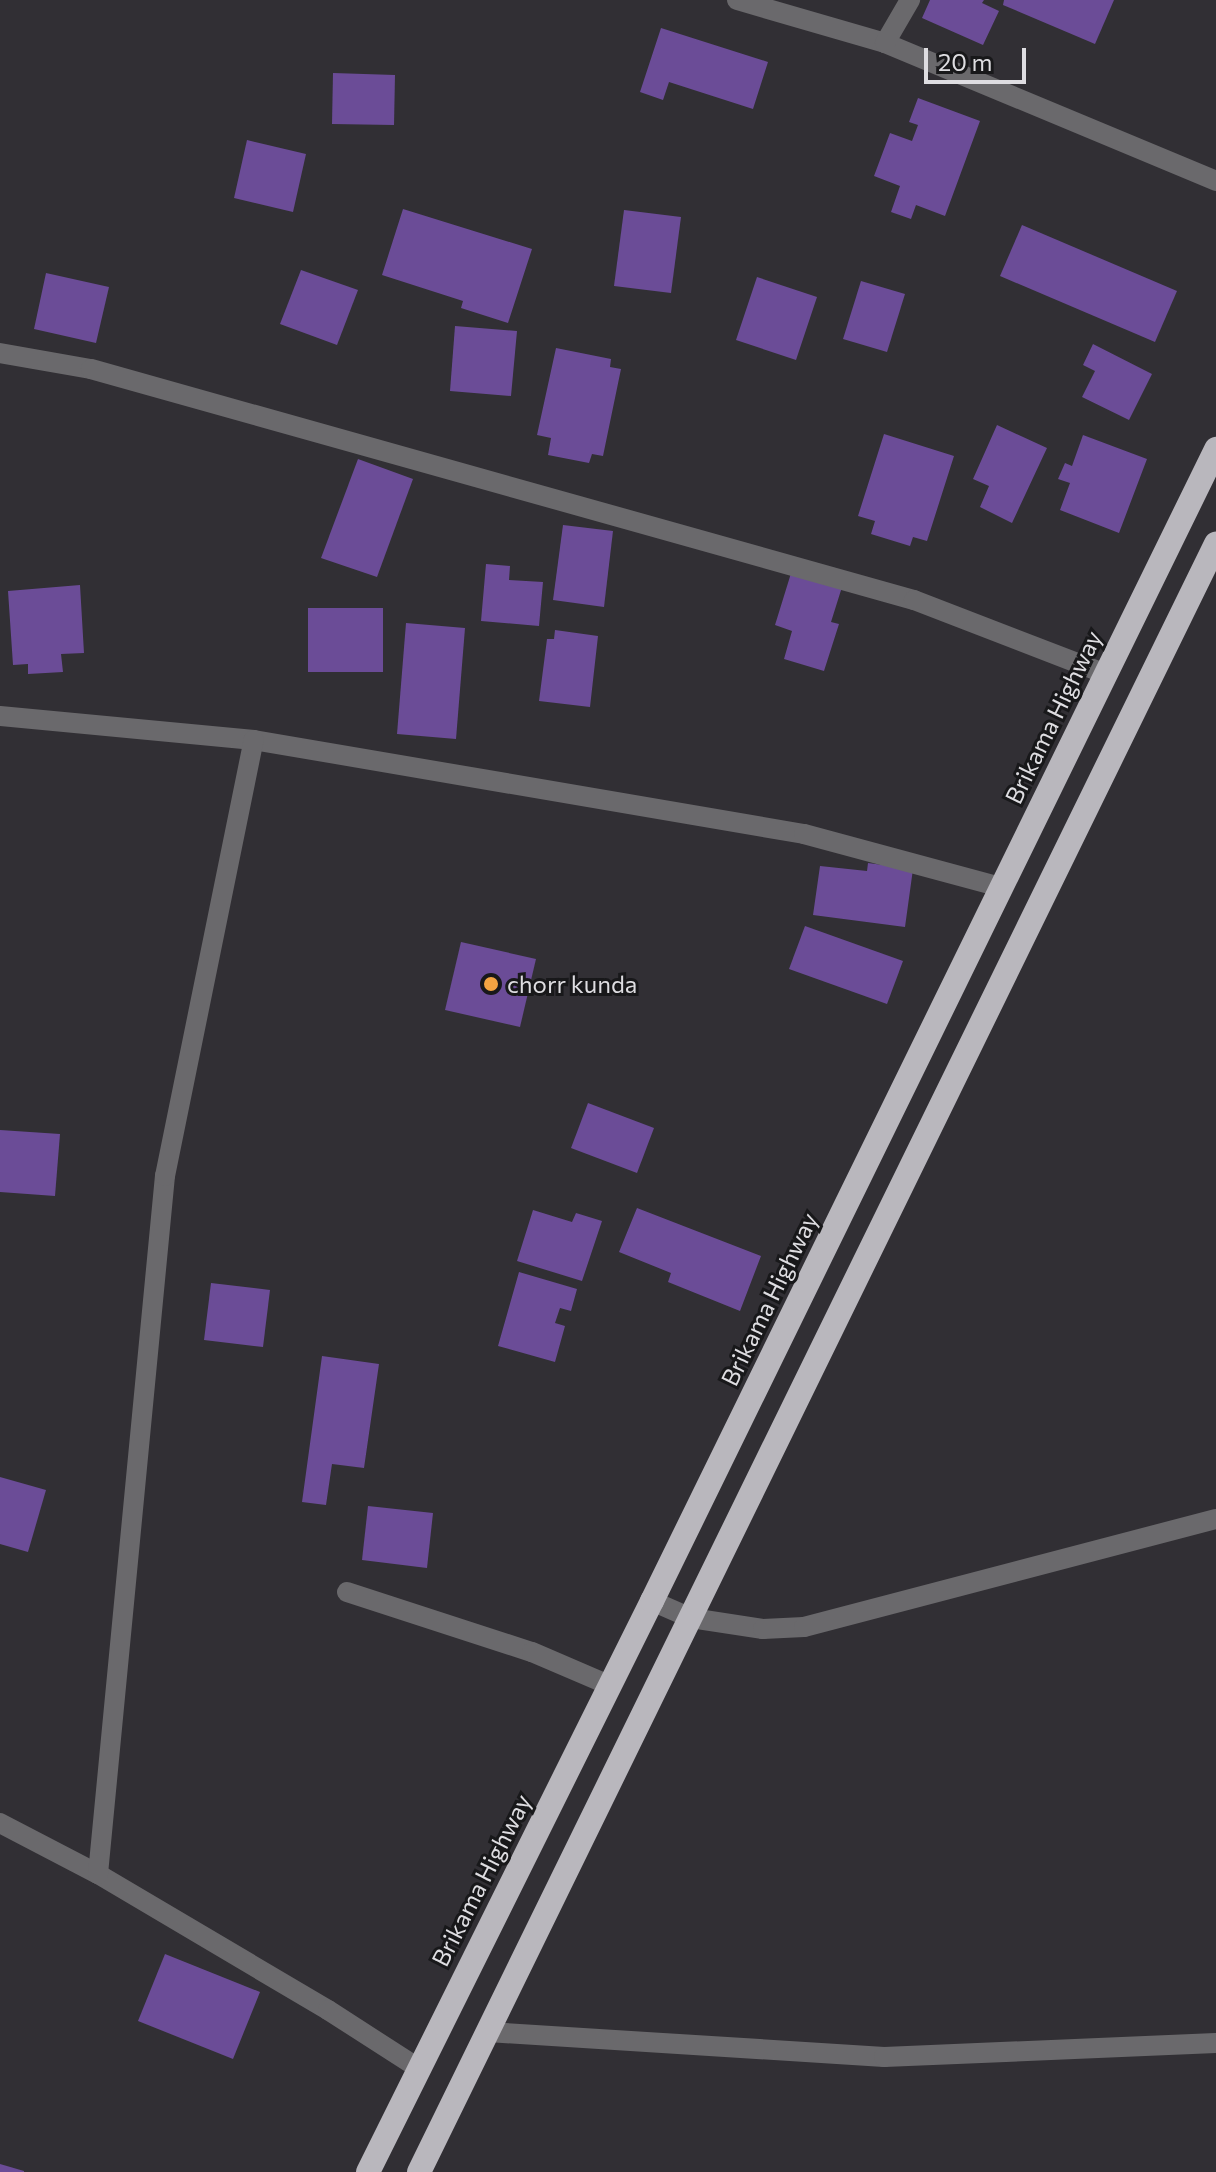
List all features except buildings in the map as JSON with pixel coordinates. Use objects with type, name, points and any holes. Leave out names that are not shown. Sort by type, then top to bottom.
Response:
[{"type":"highway","name":"Brikama Highway","points":[[368,2172],[652,1601],[1216,449]]},
{"type":"highway","points":[[419,2172],[1216,544]]},
{"type":"street","points":[[737,0],[885,43],[1216,181]]},
{"type":"street","points":[[885,43],[910,0]]},
{"type":"street","points":[[0,353],[91,369],[914,600],[1106,674]]},
{"type":"street","points":[[0,716],[254,740],[804,834],[1001,887]]},
{"type":"street","points":[[98,1874],[165,1176],[254,740]]},
{"type":"street","points":[[652,1601],[691,1618],[763,1629],[804,1627],[1216,1519]]},
{"type":"street","points":[[347,1592],[532,1652],[609,1685]]},
{"type":"street","points":[[0,1823],[98,1874],[328,2010],[418,2068]]},
{"type":"street","points":[[488,2032],[884,2057],[1216,2043]]},
{"type":"place","name":"chorr kunda","points":[[491,984]]}]
